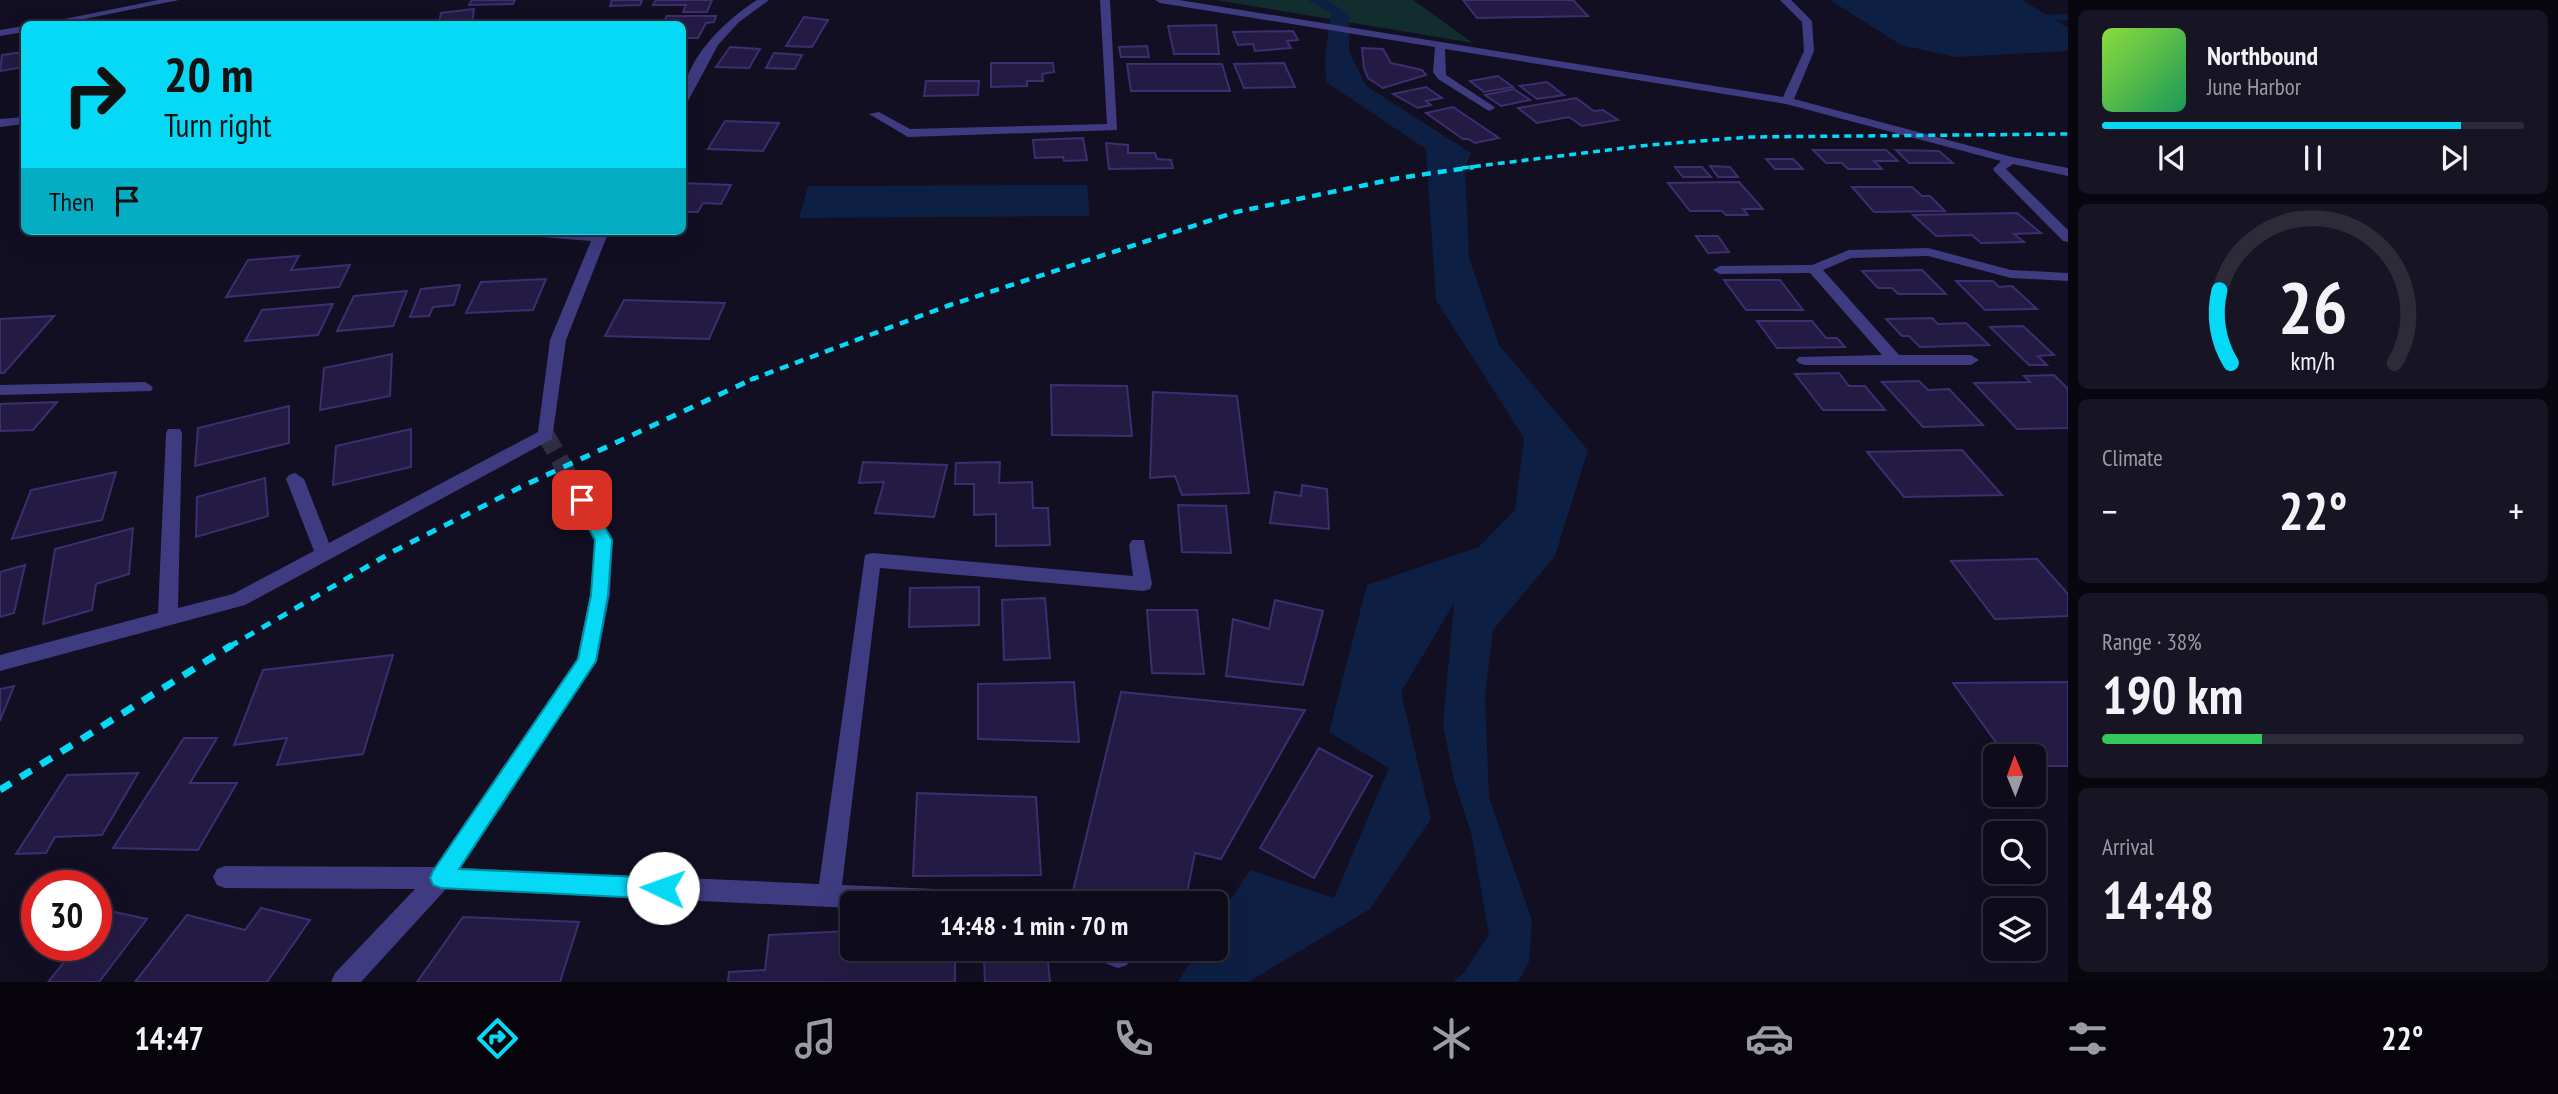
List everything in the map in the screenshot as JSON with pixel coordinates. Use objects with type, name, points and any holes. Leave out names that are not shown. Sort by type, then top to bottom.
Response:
[{"type":"street","points":[[62,21],[174,0]]},
{"type":"street","points":[[688,75],[737,16],[764,0]]},
{"type":"street","points":[[875,114],[908,133],[1113,127],[1105,0]]},
{"type":"street","points":[[1160,0],[1787,101],[2011,160],[2068,172]]},
{"type":"street","points":[[1785,0],[1807,21],[1809,51],[1787,101]]},
{"type":"street","points":[[0,33],[21,30]]},
{"type":"street","points":[[1440,46],[1441,77],[1489,108]]},
{"type":"street","points":[[0,123],[21,121]]},
{"type":"street","points":[[2011,160],[1999,169],[2068,238]]},
{"type":"street","points":[[0,663],[238,600],[546,435],[558,340],[600,235]]},
{"type":"street","points":[[1720,270],[1814,270],[1849,254],[1928,252],[2011,274],[2068,277]]},
{"type":"street","points":[[1814,270],[1895,360]]},
{"type":"street","points":[[1804,360],[1971,360]]},
{"type":"street","points":[[0,390],[145,387]]},
{"type":"street","points":[[169,618],[174,433]]},
{"type":"street","points":[[295,479],[324,554]]},
{"type":"street","points":[[344,982],[441,878],[587,661],[600,595],[604,540],[582,500]]},
{"type":"street","points":[[829,896],[872,560],[1143,584],[1138,545]]},
{"type":"street","points":[[225,877],[441,878],[840,897]]},
{"type":"green space","points":[[1216,0],[1413,0],[1473,43]]},
{"type":"water","points":[[1308,0],[1327,0],[1349,14],[1349,51],[1366,86],[1471,153],[1465,168],[1469,258],[1499,345],[1588,450],[1555,556],[1493,630],[1485,696],[1489,798],[1532,920],[1529,962],[1518,982],[1453,982],[1464,973],[1489,935],[1472,836],[1455,784],[1443,725],[1454,603],[1401,692],[1431,819],[1370,909],[1248,982],[1178,982],[1191,961],[1228,961],[1228,904],[1250,870],[1334,898],[1389,768],[1329,732],[1367,585],[1479,547],[1515,510],[1524,438],[1436,300],[1426,149],[1326,82],[1325,56],[1331,13]]},
{"type":"water","points":[[1830,0],[2022,0],[2068,28],[2068,51],[1956,57],[1901,45]]},
{"type":"water","points":[[1087,185],[1090,216],[799,218],[808,186]]},
{"type":"building","points":[[472,0],[515,0],[513,4],[469,5]]},
{"type":"building","points":[[612,0],[642,0],[640,5],[610,6]]},
{"type":"building","points":[[656,0],[712,0],[707,12],[683,12],[686,5],[653,5]]},
{"type":"building","points":[[1463,0],[1573,0],[1588,16],[1477,18]]},
{"type":"building","points":[[474,9],[472,21],[440,21],[441,13]]},
{"type":"building","points":[[667,16],[716,16],[714,22],[706,23],[698,38],[686,38],[686,21],[664,21]]},
{"type":"building","points":[[804,17],[828,20],[812,47],[786,46]]},
{"type":"building","points":[[1216,25],[1219,54],[1174,54],[1168,26]]},
{"type":"building","points":[[1293,31],[1298,40],[1287,41],[1291,48],[1255,51],[1253,44],[1238,45],[1233,32]]},
{"type":"building","points":[[1147,46],[1149,57],[1121,57],[1119,47]]},
{"type":"building","points":[[730,47],[760,49],[749,68],[716,67]]},
{"type":"building","points":[[1362,48],[1383,49],[1391,63],[1422,70],[1426,75],[1383,88],[1368,78]]},
{"type":"building","points":[[21,52],[21,68],[0,71],[2,55]]},
{"type":"building","points":[[774,53],[802,55],[795,69],[766,68]]},
{"type":"building","points":[[991,63],[1053,63],[1054,72],[1042,74],[1043,81],[1027,81],[1027,86],[991,87]]},
{"type":"building","points":[[1284,63],[1295,87],[1244,88],[1234,64]]},
{"type":"building","points":[[1127,64],[1222,64],[1230,91],[1131,91]]},
{"type":"building","points":[[1498,76],[1513,87],[1484,92],[1470,81]]},
{"type":"building","points":[[926,81],[979,81],[978,95],[924,96]]},
{"type":"building","points":[[1547,82],[1564,95],[1537,99],[1520,86]]},
{"type":"building","points":[[1426,87],[1442,98],[1426,101],[1431,105],[1418,108],[1393,94]]},
{"type":"building","points":[[1514,89],[1530,100],[1501,106],[1485,95]]},
{"type":"building","points":[[1576,98],[1594,111],[1603,110],[1618,120],[1582,126],[1569,117],[1537,123],[1518,108]]},
{"type":"building","points":[[1453,107],[1499,138],[1475,143],[1463,139],[1426,113]]},
{"type":"building","points":[[725,121],[779,123],[763,151],[708,149]]},
{"type":"building","points":[[1083,138],[1087,160],[1035,158],[1033,140]]},
{"type":"building","points":[[1106,143],[1128,145],[1128,153],[1155,153],[1157,159],[1171,160],[1173,168],[1109,169]]},
{"type":"building","points":[[1813,150],[1886,150],[1898,161],[1874,161],[1882,169],[1848,169],[1842,163],[1826,163]]},
{"type":"building","points":[[1896,150],[1939,151],[1953,163],[1909,163]]},
{"type":"building","points":[[1766,159],[1793,159],[1803,169],[1775,169]]},
{"type":"building","points":[[1710,166],[1730,167],[1738,177],[1718,177]]},
{"type":"building","points":[[1675,167],[1702,167],[1711,177],[1683,177]]},
{"type":"building","points":[[1739,182],[1763,209],[1743,209],[1748,215],[1726,215],[1722,211],[1690,211],[1668,183]]},
{"type":"building","points":[[686,183],[731,185],[721,204],[703,203],[698,212],[686,212]]},
{"type":"building","points":[[1852,187],[1912,187],[1922,196],[1930,196],[1945,211],[1874,212]]},
{"type":"building","points":[[2017,213],[2041,233],[2014,234],[2024,242],[1981,243],[1972,235],[1936,236],[1913,215]]},
{"type":"building","points":[[1696,236],[1718,236],[1729,252],[1708,253]]},
{"type":"building","points":[[299,256],[291,270],[350,265],[339,287],[226,297],[248,260]]},
{"type":"building","points":[[1922,270],[1946,294],[1898,294],[1892,288],[1878,288],[1862,271]]},
{"type":"building","points":[[546,279],[533,310],[466,313],[481,282]]},
{"type":"building","points":[[1724,280],[1780,280],[1803,310],[1746,310]]},
{"type":"building","points":[[1956,281],[1993,281],[1999,287],[2012,286],[2037,309],[1985,310]]},
{"type":"building","points":[[460,285],[454,305],[433,307],[429,316],[410,317],[421,289]]},
{"type":"building","points":[[407,291],[393,326],[337,331],[354,296]]},
{"type":"building","points":[[624,300],[725,303],[709,339],[605,336]]},
{"type":"building","points":[[333,304],[318,335],[245,341],[262,310]]},
{"type":"building","points":[[54,316],[4,373],[0,373],[0,319]]},
{"type":"building","points":[[1932,318],[1938,324],[1966,323],[1989,345],[1920,347],[1909,336],[1902,336],[1886,319]]},
{"type":"building","points":[[1757,321],[1812,321],[1826,338],[1837,338],[1845,347],[1777,348]]},
{"type":"building","points":[[2023,326],[2054,355],[2038,356],[2047,365],[2029,365],[1990,327]]},
{"type":"building","points":[[392,354],[390,396],[320,410],[324,368]]},
{"type":"building","points":[[1839,373],[1849,386],[1865,386],[1885,410],[1823,410],[1795,374]]},
{"type":"building","points":[[2054,375],[2068,389],[2068,428],[2017,429],[1974,383],[2030,382],[2024,376]]},
{"type":"building","points":[[1919,381],[1928,390],[1949,389],[1983,425],[1923,427],[1882,382]]},
{"type":"building","points":[[1051,385],[1127,386],[1132,436],[1052,435]]},
{"type":"building","points":[[1153,392],[1237,396],[1249,493],[1182,495],[1175,476],[1150,478]]},
{"type":"building","points":[[57,402],[33,430],[0,431],[0,404]]},
{"type":"building","points":[[289,406],[289,443],[195,466],[198,428]]},
{"type":"building","points":[[411,429],[411,467],[333,485],[336,446]]},
{"type":"building","points":[[1962,450],[2002,495],[1904,497],[1867,452]]},
{"type":"building","points":[[863,462],[947,465],[934,517],[875,513],[884,482],[859,483]]},
{"type":"building","points":[[1000,462],[999,483],[1032,482],[1033,508],[1048,508],[1050,545],[996,546],[996,514],[974,515],[974,484],[955,484],[956,463]]},
{"type":"building","points":[[116,472],[102,520],[12,539],[31,490]]},
{"type":"building","points":[[265,478],[268,516],[196,537],[197,497]]},
{"type":"building","points":[[1302,485],[1327,489],[1329,529],[1270,523],[1275,492],[1301,496]]},
{"type":"building","points":[[1178,505],[1226,506],[1231,553],[1182,552]]},
{"type":"building","points":[[133,528],[129,574],[96,584],[92,610],[43,624],[55,549]]},
{"type":"building","points":[[2037,559],[2068,594],[2068,616],[1995,619],[1951,561]]},
{"type":"building","points":[[25,565],[14,613],[0,617],[0,572]]},
{"type":"building","points":[[979,587],[979,625],[909,627],[910,588]]},
{"type":"building","points":[[1045,598],[1050,658],[1004,660],[1002,600]]},
{"type":"building","points":[[1275,600],[1323,611],[1303,685],[1226,676],[1233,619],[1269,629]]},
{"type":"building","points":[[1147,610],[1197,610],[1204,674],[1152,673]]},
{"type":"building","points":[[393,655],[363,754],[277,765],[287,738],[234,745],[263,670]]},
{"type":"building","points":[[1074,682],[1079,742],[978,739],[978,684]]},
{"type":"building","points":[[2068,682],[2068,766],[2046,766],[2046,744],[1997,744],[1953,683]]},
{"type":"building","points":[[14,686],[0,721],[0,689]]},
{"type":"building","points":[[1121,692],[1305,710],[1221,859],[1195,853],[1187,891],[1073,891]]},
{"type":"building","points":[[184,738],[217,738],[190,783],[237,783],[198,850],[113,848]]},
{"type":"building","points":[[1319,748],[1372,776],[1314,878],[1260,848]]},
{"type":"building","points":[[138,773],[102,835],[55,837],[46,853],[16,854],[67,775]]},
{"type":"building","points":[[917,793],[1036,797],[1041,875],[913,876]]},
{"type":"building","points":[[261,908],[310,920],[267,982],[135,982],[187,915],[245,930]]},
{"type":"building","points":[[112,912],[147,919],[99,982],[48,982],[65,961],[112,961]]},
{"type":"building","points":[[463,917],[579,922],[560,982],[417,982]]},
{"type":"building","points":[[840,931],[840,961],[955,961],[955,982],[728,982],[729,972],[765,970],[769,935]]},
{"type":"building","points":[[984,961],[1048,961],[1050,982],[985,982]]},
{"type":"waterway","points":[[2030,18],[2068,17]]},
{"type":"tunnel","points":[[546,435],[582,500]]},
{"type":"railway","points":[[1462,168],[1649,145],[1751,137],[2068,134]]},
{"type":"railway","points":[[754,379],[947,306],[1236,212],[1399,178],[1474,167]]},
{"type":"railway","points":[[229,647],[394,551],[525,485],[754,379]]},
{"type":"railway","points":[[0,790],[232,645]]},
{"type":"route","points":[[582,500],[604,540],[600,595],[587,661],[441,878],[663,888]]}]
